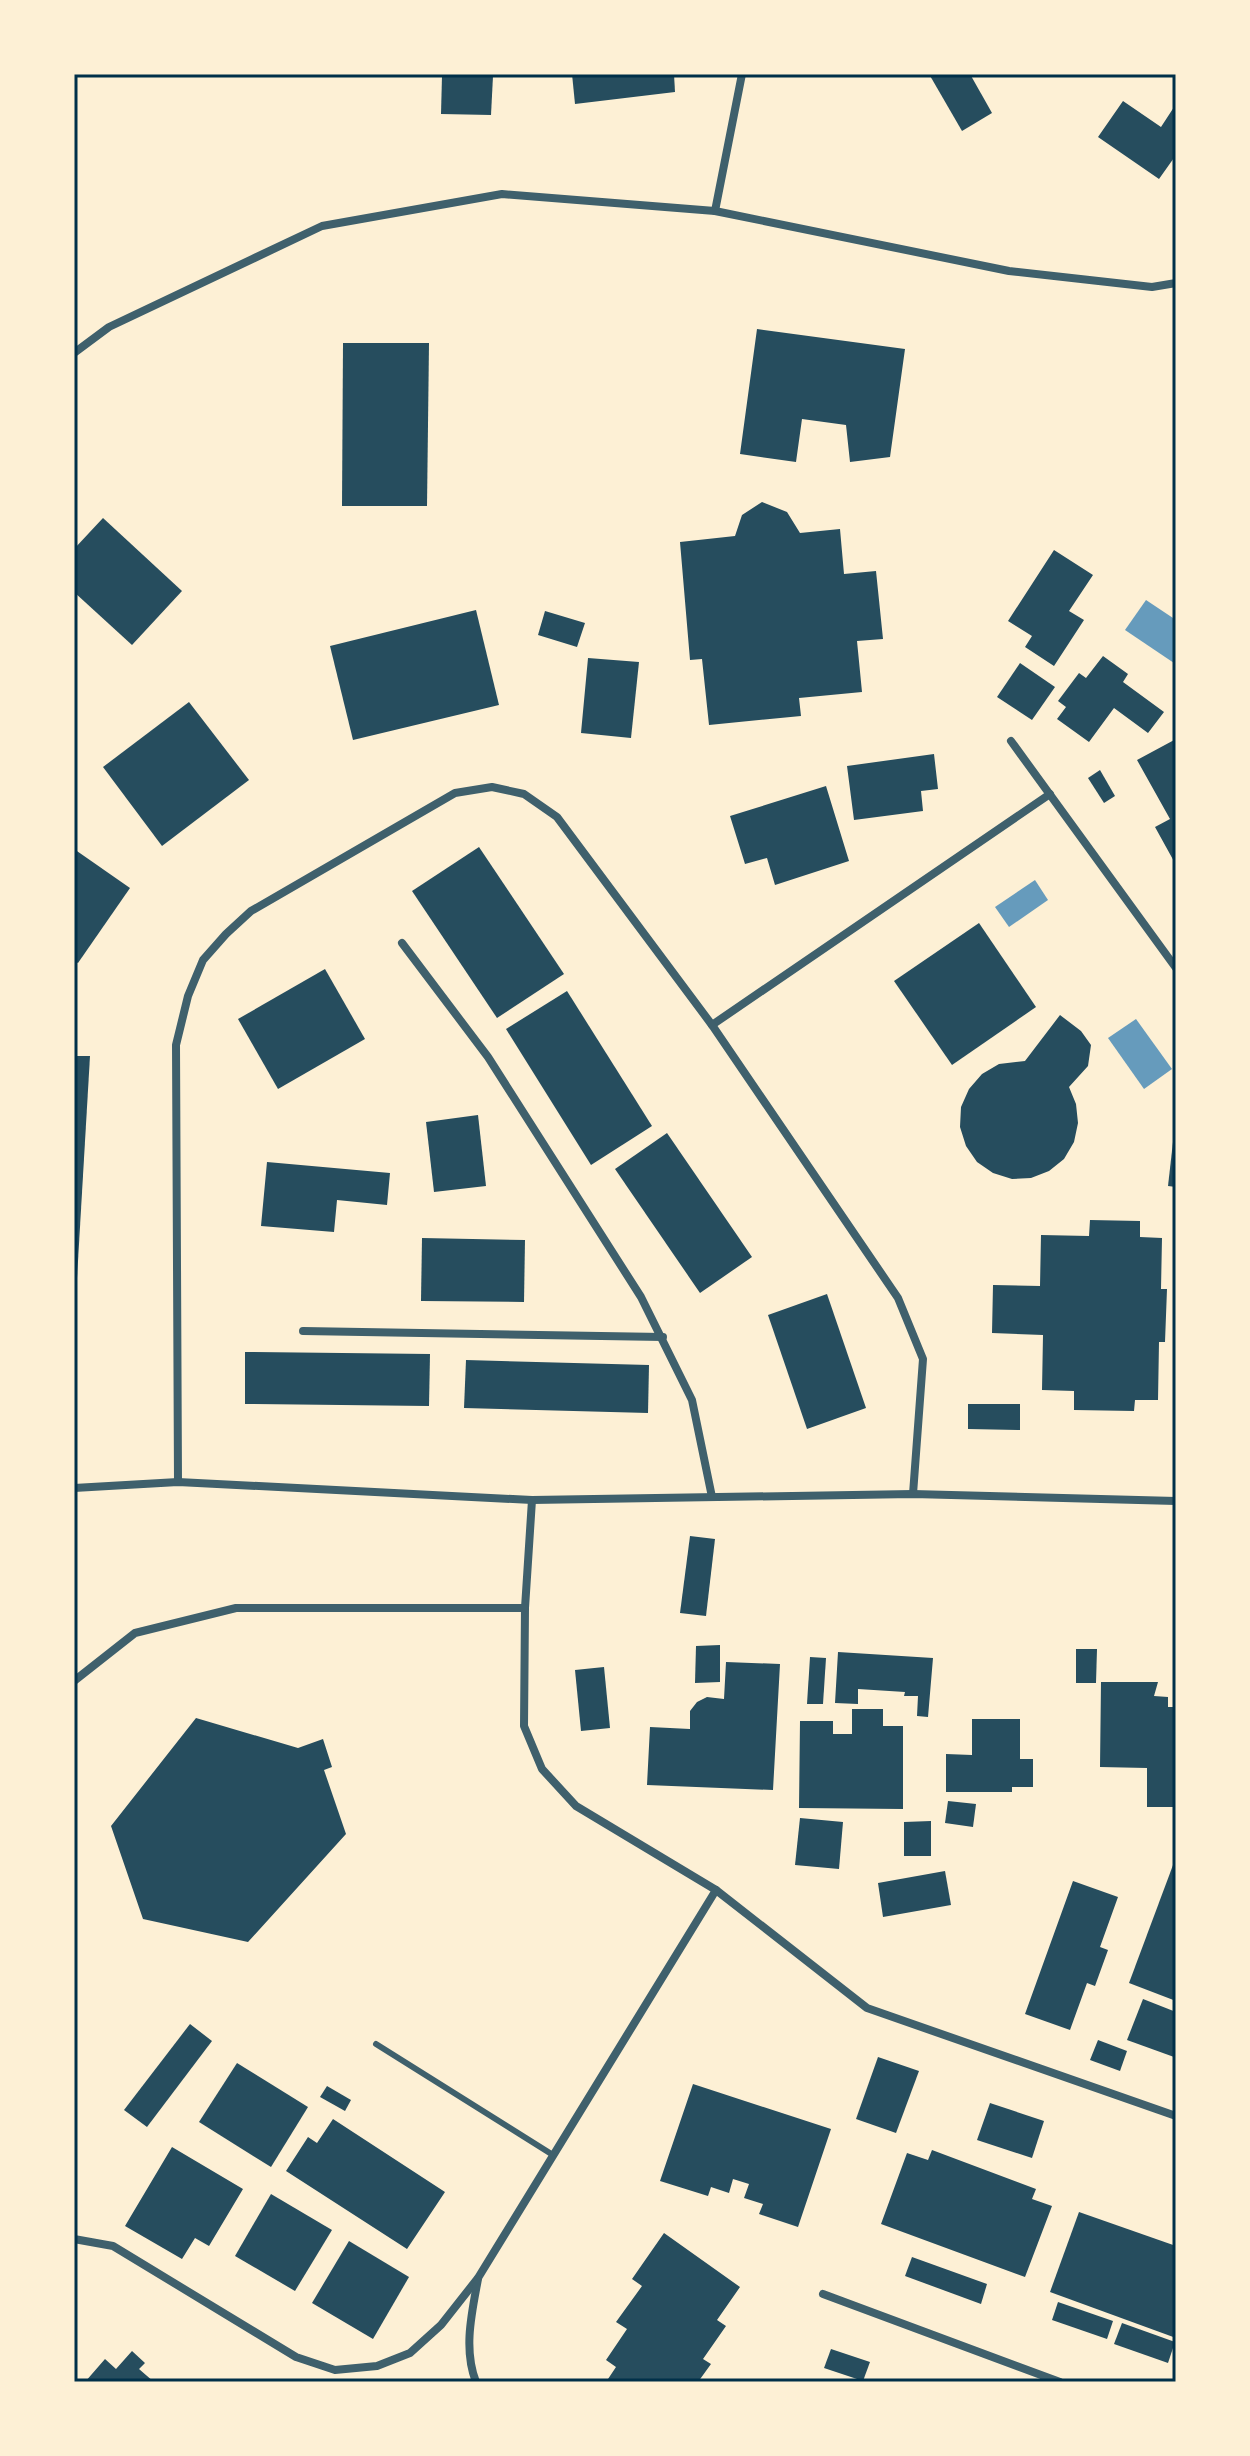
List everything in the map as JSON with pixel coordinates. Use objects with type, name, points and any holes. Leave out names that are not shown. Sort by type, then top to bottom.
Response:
[{"type":"street","points":[[715,211],[742,74]]},
{"type":"street","points":[[74,353],[109,327],[322,226],[502,194],[715,211],[1009,271],[1152,287],[1176,283]]},
{"type":"street","points":[[1011,741],[1176,968]]},
{"type":"street","points":[[178,1482],[176,1045],[188,996],[203,960],[251,911],[455,793],[492,787],[524,794],[557,817],[583,849],[712,1025],[898,1298],[923,1359],[913,1494]]},
{"type":"street","points":[[712,1025],[1050,794]]},
{"type":"street","points":[[402,943],[488,1057],[641,1297],[692,1400],[712,1497]]},
{"type":"street","points":[[303,1331],[663,1337]]},
{"type":"street","points":[[74,1488],[178,1482],[532,1500],[913,1494],[1176,1501]]},
{"type":"street","points":[[532,1500],[525,1608],[524,1726],[542,1769],[576,1806],[716,1890],[867,2008],[1176,2116]]},
{"type":"street","points":[[74,1681],[135,1633],[236,1608],[525,1608]]},
{"type":"street","points":[[74,2238],[113,2246],[296,2357],[335,2370],[377,2366],[410,2353],[441,2325],[478,2278],[716,1890]]},
{"type":"street","points":[[476,2382],[470,2367],[470,2323],[478,2278]]},
{"type":"street","points":[[823,2294],[1060,2382]]},
{"type":"lane","points":[[376,2044],[553,2155]]},
{"type":"water","points":[[1146,600],[1176,620],[1174,663],[1125,630]]},
{"type":"water","points":[[1035,880],[1048,900],[1009,927],[995,907]]},
{"type":"water","points":[[1136,1019],[1172,1069],[1144,1089],[1108,1038]]},
{"type":"building","points":[[572,74],[674,74],[675,92],[575,104]]},
{"type":"building","points":[[929,74],[970,74],[992,113],[962,131]]},
{"type":"building","points":[[442,76],[493,76],[491,115],[441,114]]},
{"type":"building","points":[[1123,101],[1161,127],[1176,104],[1176,155],[1159,179],[1098,137]]},
{"type":"building","points":[[757,329],[905,349],[890,457],[850,462],[846,425],[802,419],[796,462],[740,454]]},
{"type":"building","points":[[343,343],[429,343],[427,506],[342,506]]},
{"type":"building","points":[[762,502],[787,512],[800,533],[840,529],[844,574],[876,571],[883,639],[857,641],[862,692],[799,698],[801,716],[709,725],[702,659],[690,660],[680,542],[735,536],[742,515]]},
{"type":"building","points":[[103,518],[182,591],[132,645],[74,592],[74,549]]},
{"type":"building","points":[[1054,550],[1093,575],[1069,611],[1084,620],[1054,666],[1025,647],[1032,636],[1008,621]]},
{"type":"building","points":[[476,610],[499,705],[353,740],[330,646]]},
{"type":"building","points":[[545,611],[585,623],[577,647],[538,635]]},
{"type":"building","points":[[1103,656],[1128,674],[1123,682],[1164,712],[1148,733],[1114,708],[1089,742],[1057,719],[1066,707],[1058,701],[1079,673],[1086,678]]},
{"type":"building","points":[[588,658],[639,662],[631,738],[581,733]]},
{"type":"building","points":[[1020,663],[1055,687],[1032,720],[997,697]]},
{"type":"building","points":[[189,702],[249,780],[162,846],[103,767]]},
{"type":"building","points":[[1176,739],[1176,865],[1155,827],[1170,819],[1137,760]]},
{"type":"building","points":[[934,754],[938,789],[921,791],[923,811],[854,820],[847,766]]},
{"type":"building","points":[[1100,770],[1115,796],[1104,803],[1088,778]]},
{"type":"building","points":[[826,786],[849,861],[775,885],[767,858],[745,864],[730,816]]},
{"type":"building","points":[[479,847],[564,974],[497,1018],[412,891]]},
{"type":"building","points":[[74,849],[130,888],[78,963],[74,961]]},
{"type":"building","points":[[979,923],[1036,1007],[952,1065],[894,981]]},
{"type":"building","points":[[325,969],[365,1039],[278,1089],[238,1019]]},
{"type":"building","points":[[567,991],[652,1126],[591,1165],[506,1029]]},
{"type":"building","points":[[1060,1015],[1081,1031],[1091,1045],[1088,1066],[1069,1087],[1076,1104],[1078,1123],[1074,1142],[1064,1159],[1049,1171],[1031,1178],[1012,1179],[993,1173],[977,1162],[966,1146],[960,1127],[961,1107],[969,1089],[982,1074],[999,1064],[1025,1061]]},
{"type":"building","points":[[74,1056],[90,1056],[76,1295],[74,1295]]},
{"type":"building","points":[[478,1115],[486,1186],[434,1192],[426,1122]]},
{"type":"building","points":[[667,1133],[752,1257],[700,1293],[615,1169]]},
{"type":"building","points":[[1176,1133],[1176,1187],[1168,1186]]},
{"type":"building","points":[[267,1162],[390,1173],[387,1205],[337,1200],[334,1232],[261,1226]]},
{"type":"building","points":[[1090,1220],[1140,1221],[1140,1237],[1162,1238],[1161,1289],[1167,1289],[1165,1342],[1159,1342],[1158,1400],[1135,1400],[1134,1411],[1074,1410],[1074,1391],[1042,1390],[1043,1335],[992,1333],[993,1285],[1040,1286],[1041,1235],[1089,1236]]},
{"type":"building","points":[[422,1238],[525,1240],[524,1302],[421,1301]]},
{"type":"building","points":[[827,1294],[866,1408],[807,1429],[768,1315]]},
{"type":"building","points":[[245,1352],[430,1354],[429,1406],[245,1404]]},
{"type":"building","points":[[466,1360],[649,1365],[648,1413],[464,1408]]},
{"type":"building","points":[[968,1404],[1020,1404],[1020,1430],[968,1429]]},
{"type":"building","points":[[690,1536],[715,1539],[706,1616],[680,1613]]},
{"type":"building","points":[[720,1645],[720,1682],[695,1683],[696,1646]]},
{"type":"building","points":[[1076,1649],[1097,1649],[1096,1683],[1076,1683]]},
{"type":"building","points":[[838,1652],[933,1658],[928,1717],[917,1716],[918,1696],[904,1696],[905,1692],[858,1689],[858,1704],[835,1703]]},
{"type":"building","points":[[810,1657],[826,1658],[823,1704],[807,1704]]},
{"type":"building","points":[[726,1662],[780,1664],[773,1790],[647,1785],[650,1727],[690,1729],[690,1711],[697,1702],[707,1697],[724,1699]]},
{"type":"building","points":[[604,1667],[610,1728],[581,1731],[575,1670]]},
{"type":"building","points":[[1101,1682],[1158,1682],[1154,1696],[1168,1697],[1168,1707],[1176,1707],[1176,1807],[1147,1807],[1147,1768],[1100,1767]]},
{"type":"building","points":[[852,1709],[883,1709],[883,1726],[903,1726],[903,1809],[799,1808],[800,1721],[833,1721],[833,1734],[852,1734]]},
{"type":"building","points":[[196,1718],[298,1748],[323,1739],[332,1767],[324,1770],[346,1834],[248,1942],[143,1919],[111,1826]]},
{"type":"building","points":[[972,1719],[1020,1719],[1020,1759],[1033,1759],[1033,1787],[1012,1787],[1012,1792],[946,1792],[946,1754],[972,1755]]},
{"type":"building","points":[[948,1801],[976,1804],[973,1827],[945,1823]]},
{"type":"building","points":[[800,1818],[843,1822],[839,1869],[795,1865]]},
{"type":"building","points":[[931,1821],[931,1856],[904,1856],[904,1822]]},
{"type":"building","points":[[1176,1857],[1176,2001],[1129,1983]]},
{"type":"building","points":[[945,1871],[951,1905],[883,1917],[878,1883]]},
{"type":"building","points":[[1073,1881],[1118,1897],[1100,1947],[1108,1950],[1095,1986],[1087,1983],[1070,2030],[1025,2014]]},
{"type":"building","points":[[1143,1999],[1176,2012],[1174,2057],[1127,2040]]},
{"type":"building","points":[[190,2024],[212,2041],[147,2127],[124,2110]]},
{"type":"building","points":[[1098,2040],[1127,2051],[1120,2071],[1090,2060]]},
{"type":"building","points":[[878,2057],[919,2071],[896,2133],[856,2119]]},
{"type":"building","points":[[237,2063],[308,2107],[271,2167],[199,2122]]},
{"type":"building","points":[[693,2084],[831,2129],[798,2227],[759,2214],[763,2204],[744,2198],[749,2184],[733,2179],[729,2193],[711,2187],[708,2196],[660,2181]]},
{"type":"building","points":[[327,2086],[351,2100],[345,2111],[320,2097]]},
{"type":"building","points":[[990,2103],[1044,2121],[1032,2158],[977,2140]]},
{"type":"building","points":[[333,2119],[445,2192],[407,2249],[286,2171],[308,2137],[317,2143]]},
{"type":"building","points":[[172,2147],[243,2189],[209,2246],[195,2238],[182,2259],[125,2226]]},
{"type":"building","points":[[932,2150],[1036,2189],[1032,2199],[1052,2206],[1025,2277],[881,2224],[907,2153],[928,2160]]},
{"type":"building","points":[[271,2194],[332,2230],[295,2291],[235,2256]]},
{"type":"building","points":[[1079,2212],[1176,2246],[1176,2338],[1050,2292]]},
{"type":"building","points":[[664,2233],[740,2287],[717,2320],[726,2326],[703,2359],[711,2364],[698,2382],[606,2382],[616,2367],[606,2360],[627,2329],[616,2322],[642,2286],[632,2279]]},
{"type":"building","points":[[349,2241],[409,2277],[373,2339],[312,2303]]},
{"type":"building","points":[[912,2257],[987,2284],[981,2304],[905,2276]]},
{"type":"building","points":[[1058,2302],[1113,2321],[1107,2339],[1052,2320]]},
{"type":"building","points":[[1122,2323],[1175,2342],[1168,2363],[1114,2344]]},
{"type":"building","points":[[831,2349],[870,2362],[863,2381],[824,2368]]},
{"type":"building","points":[[132,2351],[145,2363],[139,2369],[154,2382],[85,2382],[105,2359],[116,2369]]}]
